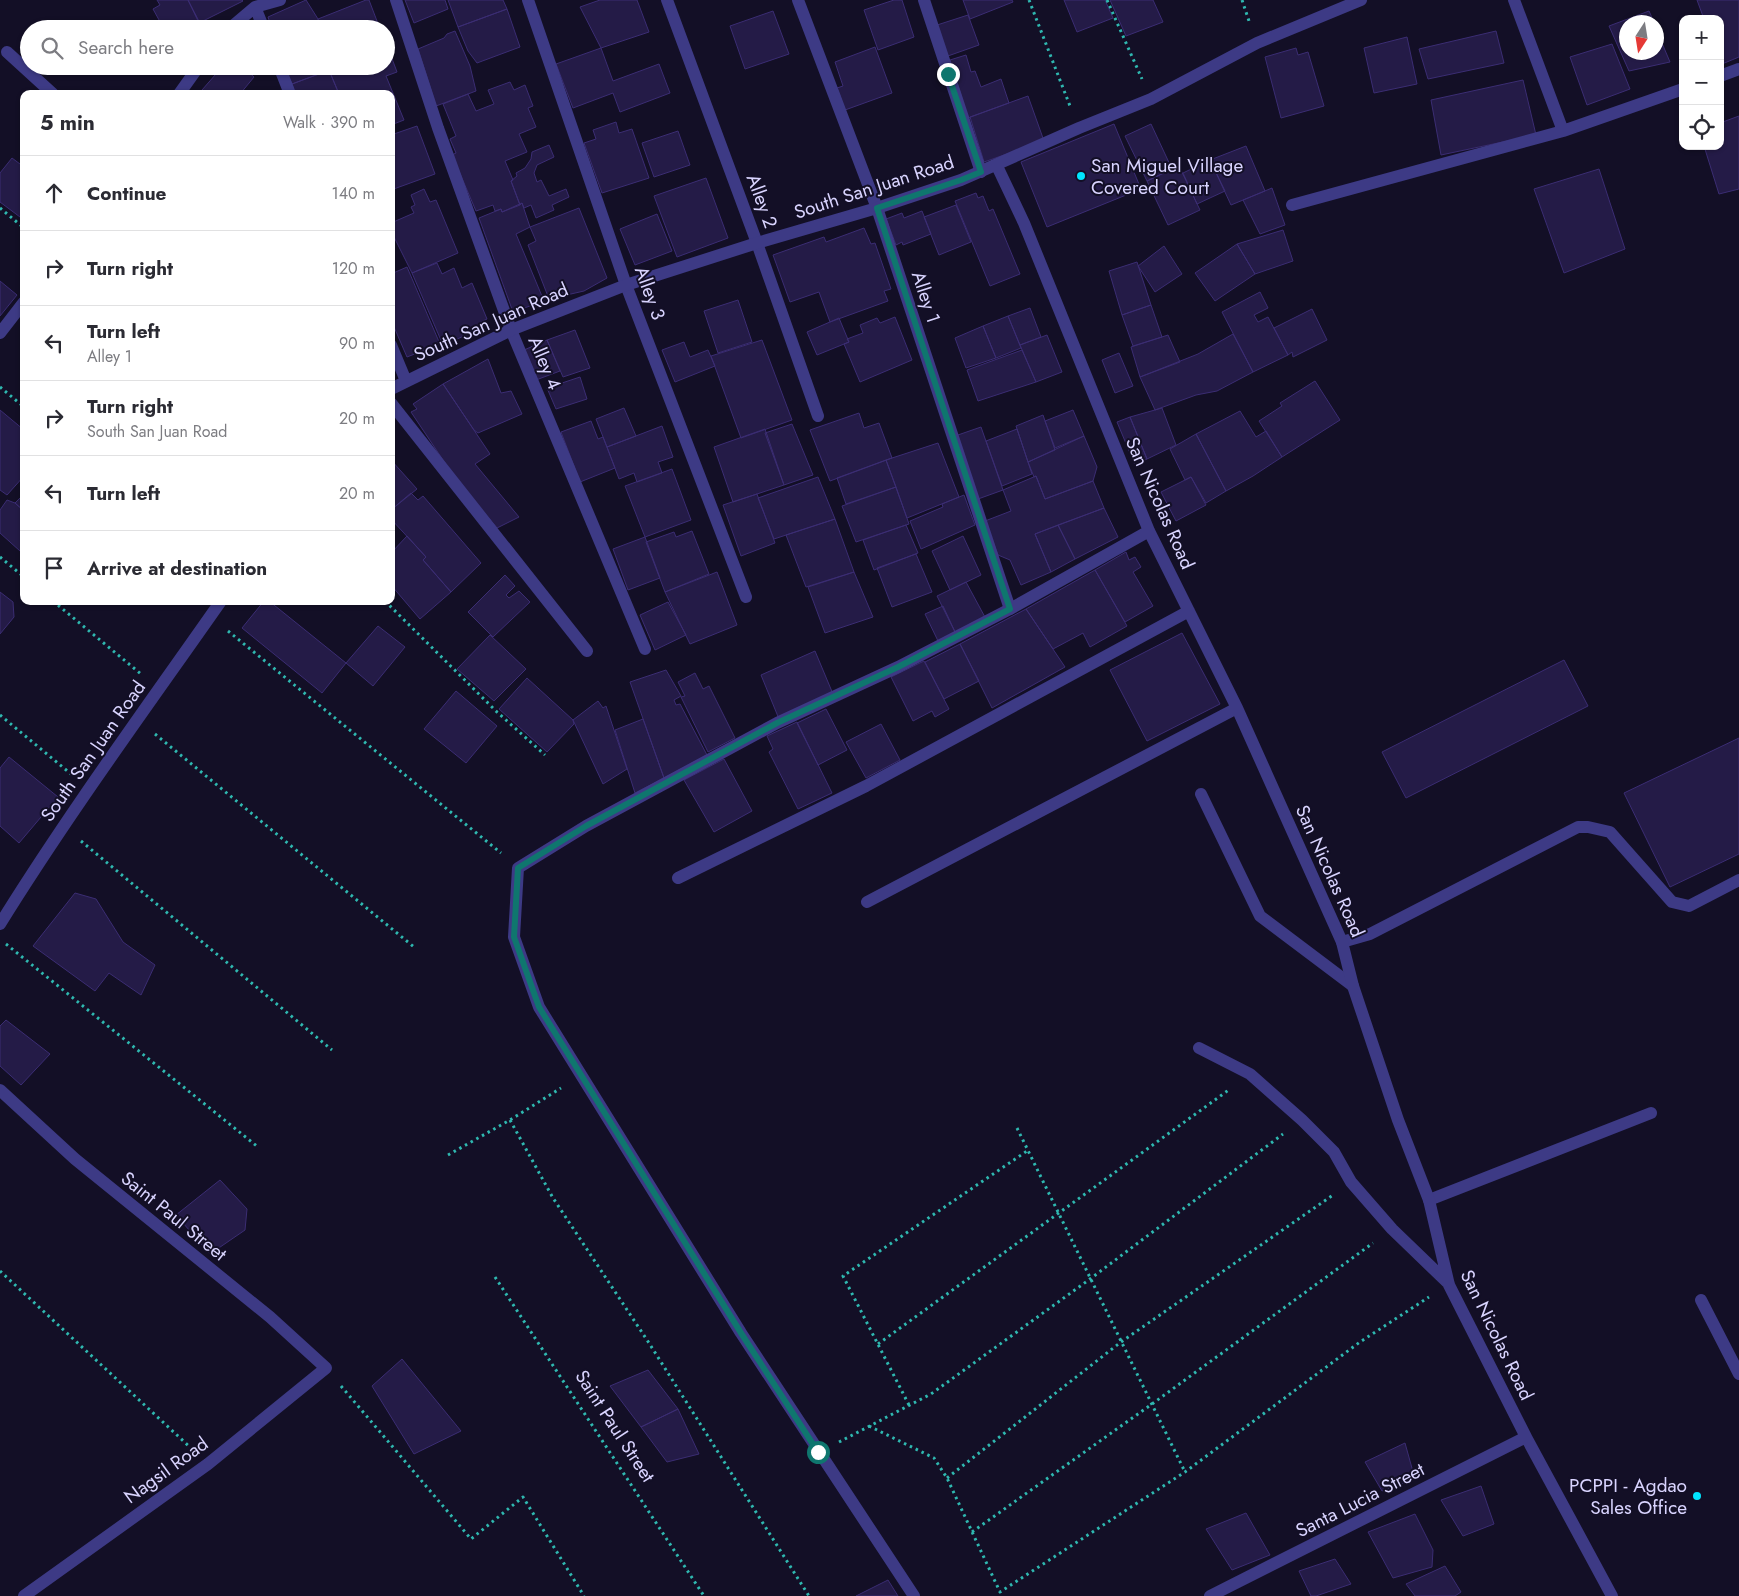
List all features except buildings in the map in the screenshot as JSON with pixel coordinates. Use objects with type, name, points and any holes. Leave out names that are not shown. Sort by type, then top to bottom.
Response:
[{"type":"street","points":[[239,20],[255,7],[280,0]]},
{"type":"street","name":"Alley 4","points":[[396,0],[438,128],[511,330],[645,649]]},
{"type":"street","name":"Alley 3","points":[[528,0],[626,285],[746,597]]},
{"type":"street","name":"Alley 2","points":[[667,0],[757,243],[818,416]]},
{"type":"street","name":"Alley 1","points":[[798,0],[877,208],[1010,609]]},
{"type":"street","points":[[924,0],[981,172]]},
{"type":"street","name":"South San Juan Road","points":[[395,387],[511,330],[626,285],[757,243],[877,208],[997,166],[1079,128],[1151,99],[1257,43],[1361,0]]},
{"type":"street","points":[[1514,0],[1563,131]]},
{"type":"street","points":[[255,7],[260,20]]},
{"type":"street","points":[[7,52],[20,64]]},
{"type":"street","points":[[1724,75],[1739,69]]},
{"type":"street","points":[[32,75],[49,90]]},
{"type":"street","points":[[182,90],[193,75]]},
{"type":"street","points":[[283,75],[288,90]]},
{"type":"street","points":[[1292,205],[1563,131],[1679,90]]},
{"type":"street","name":"San Nicolas Road","points":[[997,166],[1024,223],[1149,531],[1237,708],[1342,942],[1353,986],[1398,1120],[1429,1200],[1449,1284],[1526,1437],[1612,1596]]},
{"type":"street","points":[[0,334],[20,307]]},
{"type":"street","points":[[395,355],[406,381]]},
{"type":"street","points":[[395,408],[587,651]]},
{"type":"street","points":[[914,1596],[718,1297],[539,1007],[514,937],[518,868],[586,826],[777,723],[898,667],[1010,609],[1149,531]]},
{"type":"street","name":"South San Juan Road","points":[[0,924],[63,826],[218,605]]},
{"type":"street","points":[[678,878],[866,786],[1189,611]]},
{"type":"street","points":[[867,902],[1237,708]]},
{"type":"street","points":[[1201,794],[1260,916],[1353,986]]},
{"type":"street","points":[[1342,942],[1370,934],[1578,827],[1588,827],[1610,832],[1672,902],[1689,906],[1739,880]]},
{"type":"street","points":[[1199,1048],[1250,1074],[1302,1120],[1334,1152],[1351,1182],[1392,1229],[1449,1284]]},
{"type":"street","name":"Saint Paul Street","points":[[0,1090],[76,1159],[270,1317],[326,1368]]},
{"type":"street","points":[[1429,1200],[1650,1113]]},
{"type":"street","points":[[1700,1300],[1739,1374]]},
{"type":"street","name":"Nagsil Road","points":[[24,1596],[208,1464],[326,1368]]},
{"type":"street","name":"Santa Lucia Street","points":[[1210,1596],[1526,1437]]},
{"type":"path","points":[[1029,0],[1079,128]]},
{"type":"path","points":[[1106,0],[1151,99]]},
{"type":"path","points":[[0,208],[20,225]]},
{"type":"path","points":[[0,387],[20,404]]},
{"type":"path","points":[[0,557],[20,574]]},
{"type":"path","points":[[58,605],[158,689]]},
{"type":"path","points":[[389,605],[497,712],[545,755]]},
{"type":"path","points":[[210,616],[518,868]]},
{"type":"path","points":[[0,716],[89,789]]},
{"type":"path","points":[[137,719],[414,947]]},
{"type":"path","points":[[63,826],[332,1050]]},
{"type":"path","points":[[0,939],[258,1147]]},
{"type":"path","points":[[878,1344],[1250,1074]]},
{"type":"path","points":[[448,1155],[510,1120],[582,1075]]},
{"type":"path","points":[[510,1120],[553,1198],[649,1343],[809,1596]]},
{"type":"path","points":[[818,1452],[931,1394],[1090,1279],[1302,1120]]},
{"type":"path","points":[[1017,1128],[1185,1472]]},
{"type":"path","points":[[909,1406],[843,1276],[1027,1151]]},
{"type":"path","points":[[947,1478],[1121,1342],[1351,1182]]},
{"type":"path","points":[[972,1532],[1152,1404],[1392,1229]]},
{"type":"path","points":[[0,1271],[208,1464]]},
{"type":"path","name":"Saint Paul Street","points":[[495,1277],[704,1596]]},
{"type":"path","points":[[869,1426],[934,1458],[947,1478],[1000,1592],[1185,1472],[1360,1342],[1449,1284]]},
{"type":"path","points":[[326,1368],[471,1540],[523,1497],[584,1596]]},
{"type":"place","name":"San Miguel Village Covered Court","points":[[1081,176]]},
{"type":"place","name":"PCPPI - Agdao Sales Office","points":[[1697,1496]]},
{"type":"route","points":[[818,1452],[741,1333],[539,1007],[514,937],[518,868],[586,826],[777,723],[898,667],[1010,609],[877,208],[981,172],[948,74]]}]
